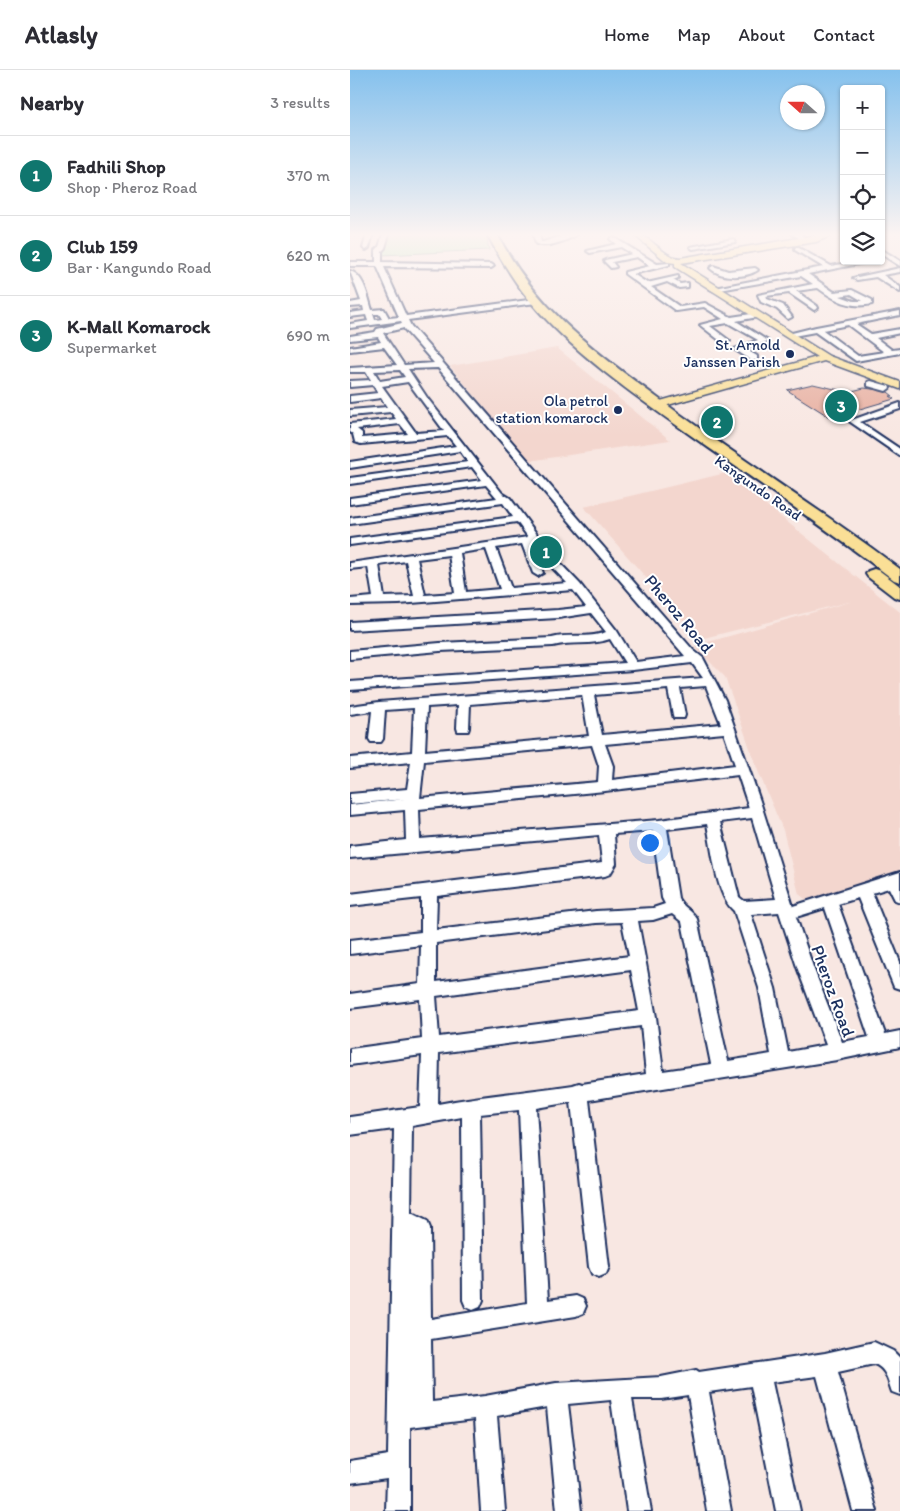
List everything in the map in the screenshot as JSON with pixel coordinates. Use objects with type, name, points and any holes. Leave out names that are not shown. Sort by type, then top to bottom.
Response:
[{"type":"highway","name":"Kangundo Road","points":[[536,301],[574,340],[598,371],[772,497],[900,594]]},
{"type":"highway","name":"Kangundo Road","points":[[574,340],[656,406],[825,522],[900,577]]},
{"type":"main road","points":[[733,301],[825,358],[900,386]]},
{"type":"main road","points":[[656,406],[825,358]]},
{"type":"street","name":"Pheroz Road","points":[[395,301],[404,322],[689,653],[697,658],[710,682],[743,769],[787,910],[837,1052]]},
{"type":"street","points":[[350,338],[380,334],[380,331],[404,322],[534,301]]},
{"type":"street","points":[[669,301],[680,309],[703,304]]},
{"type":"street","points":[[700,301],[764,341],[738,349],[754,358]]},
{"type":"street","points":[[769,301],[780,308],[788,317]]},
{"type":"street","points":[[805,301],[814,308]]},
{"type":"street","points":[[350,305],[366,303],[372,323]]},
{"type":"street","points":[[350,315],[383,312],[387,321]]},
{"type":"street","points":[[788,335],[898,312]]},
{"type":"street","points":[[726,341],[704,325],[755,315]]},
{"type":"street","points":[[350,326],[387,321],[404,322]]},
{"type":"street","points":[[850,323],[896,352]]},
{"type":"street","points":[[816,329],[856,359],[896,352]]},
{"type":"street","points":[[870,337],[900,331]]},
{"type":"street","points":[[380,334],[404,367],[410,380],[506,500],[531,540],[576,586],[613,634],[633,666]]},
{"type":"street","points":[[350,349],[386,344]]},
{"type":"street","points":[[350,370],[441,365]]},
{"type":"street","points":[[369,369],[383,395],[413,435]]},
{"type":"street","points":[[350,384],[410,380]]},
{"type":"street","points":[[871,384],[886,388]]},
{"type":"street","points":[[350,398],[383,395]]},
{"type":"street","points":[[900,406],[854,422],[900,452]]},
{"type":"street","points":[[350,413],[394,409]]},
{"type":"street","points":[[890,410],[900,416]]},
{"type":"street","points":[[350,427],[403,421]]},
{"type":"street","points":[[350,427],[357,433],[362,448],[350,448]]},
{"type":"street","points":[[361,442],[413,435],[451,433]]},
{"type":"street","points":[[350,465],[361,459],[463,448]]},
{"type":"street","points":[[350,477],[361,459]]},
{"type":"street","points":[[350,481],[476,464]]},
{"type":"street","points":[[350,501],[490,482]]},
{"type":"street","points":[[350,521],[506,500]]},
{"type":"street","points":[[350,542],[519,519]]},
{"type":"street","points":[[350,566],[531,540]]},
{"type":"street","points":[[531,540],[538,574]]},
{"type":"street","points":[[490,545],[506,591]]},
{"type":"street","points":[[454,551],[461,594]]},
{"type":"street","points":[[411,558],[420,599]]},
{"type":"street","points":[[373,563],[379,600]]},
{"type":"street","points":[[350,602],[420,599],[461,594],[576,586]]},
{"type":"street","points":[[350,626],[450,618],[558,614],[593,609]]},
{"type":"street","points":[[350,655],[440,647],[553,642],[565,638],[572,641],[596,639],[613,634]]},
{"type":"street","points":[[350,686],[633,666],[697,658]]},
{"type":"street","points":[[350,710],[379,706],[710,682]]},
{"type":"street","points":[[673,684],[679,715]]},
{"type":"street","points":[[587,690],[597,740],[606,766],[605,786]]},
{"type":"street","points":[[464,700],[464,728]]},
{"type":"street","points":[[413,845],[413,798],[418,758],[421,703]]},
{"type":"street","points":[[376,739],[379,706]]},
{"type":"street","points":[[350,764],[728,728]]},
{"type":"street","points":[[350,799],[413,798],[605,786],[743,769]]},
{"type":"street","points":[[350,810],[413,798]]},
{"type":"street","points":[[350,852],[606,828],[659,825],[757,812]]},
{"type":"street","points":[[712,817],[729,889],[733,901],[741,908],[767,988],[781,1061]]},
{"type":"street","points":[[659,825],[670,898],[674,907],[689,919],[720,1070]]},
{"type":"street","points":[[350,900],[604,870],[609,864],[606,828]]},
{"type":"street","points":[[741,908],[787,910],[862,891],[897,879],[900,896]]},
{"type":"street","points":[[429,890],[428,992],[432,1045],[429,1115]]},
{"type":"street","points":[[862,891],[900,982]]},
{"type":"street","points":[[829,899],[880,1044]]},
{"type":"street","points":[[350,947],[596,917],[653,914],[674,907]]},
{"type":"street","points":[[629,916],[648,1018],[655,1080]]},
{"type":"street","points":[[350,1001],[428,992],[637,962]]},
{"type":"street","points":[[350,1057],[648,1018]]},
{"type":"street","points":[[350,1126],[429,1115],[471,1106],[526,1100],[781,1061],[880,1044],[900,1038]]},
{"type":"street","points":[[579,1091],[599,1267]]},
{"type":"street","points":[[526,1100],[538,1313]]},
{"type":"street","points":[[471,1106],[473,1300]]},
{"type":"street","points":[[398,1511],[398,1465],[410,1416],[411,1332],[402,1218],[403,1119]]},
{"type":"street","points":[[411,1332],[576,1306]]},
{"type":"street","points":[[410,1416],[485,1407],[556,1394],[661,1388],[696,1381],[825,1364],[874,1353],[886,1358],[895,1369],[900,1384]]},
{"type":"street","points":[[825,1364],[865,1511]]},
{"type":"street","points":[[759,1374],[788,1511]]},
{"type":"street","points":[[696,1381],[719,1511]]},
{"type":"street","points":[[620,1389],[639,1511]]},
{"type":"street","points":[[556,1394],[569,1511]]},
{"type":"street","points":[[485,1407],[492,1511]]},
{"type":"street","points":[[350,1472],[398,1465]]},
{"type":"shaded area","points":[[557,348],[670,440],[529,461],[450,366]]},
{"type":"shaded area","points":[[726,473],[900,612],[900,872],[810,903],[799,894],[783,830],[758,771],[725,677],[694,646],[853,601],[700,639],[584,507]]},
{"type":"building","points":[[813,384],[848,392],[864,388],[872,389],[888,392],[894,399],[836,416],[828,416],[787,390]]},
{"type":"place","name":"St. Arnold Janssen Parish","points":[[790,354]]},
{"type":"place","name":"K-Mall Komarock","points":[[841,406]]},
{"type":"place","name":"Ola petrol station komarock","points":[[618,410]]},
{"type":"place","name":"Club 159","points":[[717,422]]},
{"type":"place","name":"Fadhili Shop","points":[[546,552]]}]
